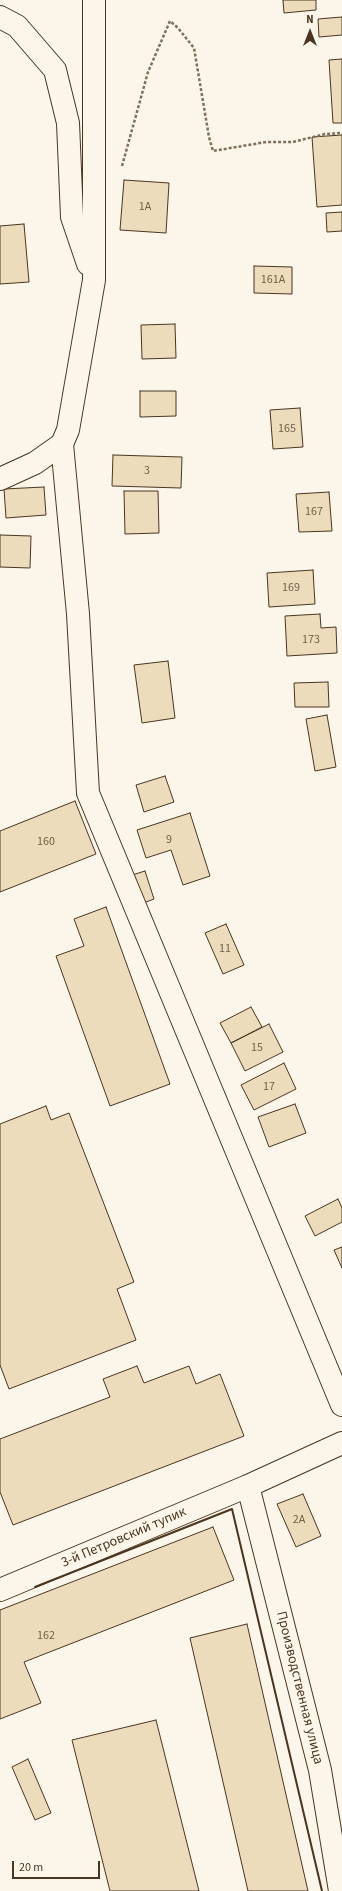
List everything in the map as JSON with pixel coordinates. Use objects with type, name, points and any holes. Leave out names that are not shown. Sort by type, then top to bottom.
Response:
[{"type":"street","points":[[94,0],[94,280],[68,430],[62,444],[78,614],[88,793],[342,1405]]},
{"type":"street","points":[[0,17],[17,26],[55,70],[68,123],[72,217],[94,280]]},
{"type":"street","points":[[0,479],[35,463],[62,444]]},
{"type":"street","name":"3-й Петровский тупик","points":[[0,1590],[248,1486],[342,1443]]},
{"type":"street","name":"Производственная улица","points":[[248,1486],[320,1770],[340,1891]]},
{"type":"path","points":[[122,167],[148,72],[170,21],[178,28],[194,48],[209,137],[213,151],[266,142],[293,142],[325,134],[342,133]]},
{"type":"building","points":[[283,0],[316,0],[316,10],[284,13]]},
{"type":"building","points":[[342,17],[342,35],[319,37],[318,19]]},
{"type":"building","points":[[342,59],[342,123],[333,123],[329,60]]},
{"type":"building","points":[[342,135],[342,205],[317,207],[312,137]]},
{"type":"building","points":[[124,180],[169,183],[166,233],[120,230]]},
{"type":"building","points":[[342,212],[342,231],[327,232],[326,213]]},
{"type":"building","points":[[24,224],[29,282],[0,284],[0,226]]},
{"type":"building","points":[[254,266],[292,267],[292,294],[254,293]]},
{"type":"building","points":[[175,324],[176,358],[142,359],[141,325]]},
{"type":"building","points":[[140,391],[176,391],[176,416],[140,417]]},
{"type":"building","points":[[300,408],[303,447],[273,449],[270,410]]},
{"type":"building","points":[[113,455],[182,457],[181,488],[112,486]]},
{"type":"building","points":[[44,487],[46,515],[6,518],[4,489]]},
{"type":"building","points":[[124,491],[158,491],[159,533],[125,534]]},
{"type":"building","points":[[329,492],[332,531],[299,532],[296,494]]},
{"type":"building","points":[[0,535],[31,536],[30,568],[0,567]]},
{"type":"building","points":[[313,570],[315,604],[269,607],[267,573]]},
{"type":"building","points":[[320,614],[321,628],[336,627],[337,653],[287,656],[285,616]]},
{"type":"building","points":[[168,661],[175,718],[142,723],[134,665]]},
{"type":"building","points":[[328,682],[329,707],[295,707],[294,683]]},
{"type":"building","points":[[327,715],[336,767],[315,771],[306,719]]},
{"type":"building","points":[[165,776],[174,802],[144,812],[136,785]]},
{"type":"building","points":[[75,801],[96,854],[0,892],[0,831]]},
{"type":"building","points":[[190,813],[210,876],[183,885],[171,850],[146,858],[137,830]]},
{"type":"building","points":[[145,871],[154,899],[138,905],[129,876]]},
{"type":"building","points":[[106,907],[170,1084],[110,1106],[56,956],[84,946],[74,919]]},
{"type":"building","points":[[226,924],[244,965],[223,974],[205,933]]},
{"type":"building","points":[[251,1007],[262,1027],[231,1043],[220,1023]]},
{"type":"building","points":[[269,1024],[283,1052],[245,1071],[231,1043]]},
{"type":"building","points":[[284,1063],[296,1089],[254,1110],[241,1085]]},
{"type":"building","points":[[295,1104],[306,1133],[269,1147],[258,1117]]},
{"type":"building","points":[[46,1106],[51,1120],[69,1113],[134,1282],[117,1289],[136,1340],[9,1389],[0,1365],[0,1124]]},
{"type":"building","points":[[338,1199],[342,1208],[342,1222],[315,1236],[305,1216]]},
{"type":"building","points":[[342,1247],[342,1268],[334,1250]]},
{"type":"building","points":[[137,1366],[144,1383],[189,1366],[196,1384],[220,1374],[244,1436],[13,1525],[0,1492],[0,1439],[110,1397],[103,1379]]},
{"type":"building","points":[[303,1494],[321,1536],[296,1547],[277,1504]]},
{"type":"building","points":[[213,1527],[234,1580],[24,1662],[41,1703],[0,1719],[0,1610]]},
{"type":"building","points":[[247,1624],[308,1891],[248,1891],[190,1638]]},
{"type":"building","points":[[156,1720],[199,1891],[110,1891],[72,1740]]},
{"type":"building","points":[[28,1759],[51,1813],[35,1820],[12,1767]]},
{"type":"wall","points":[[35,1587],[232,1509],[322,1891]]}]
